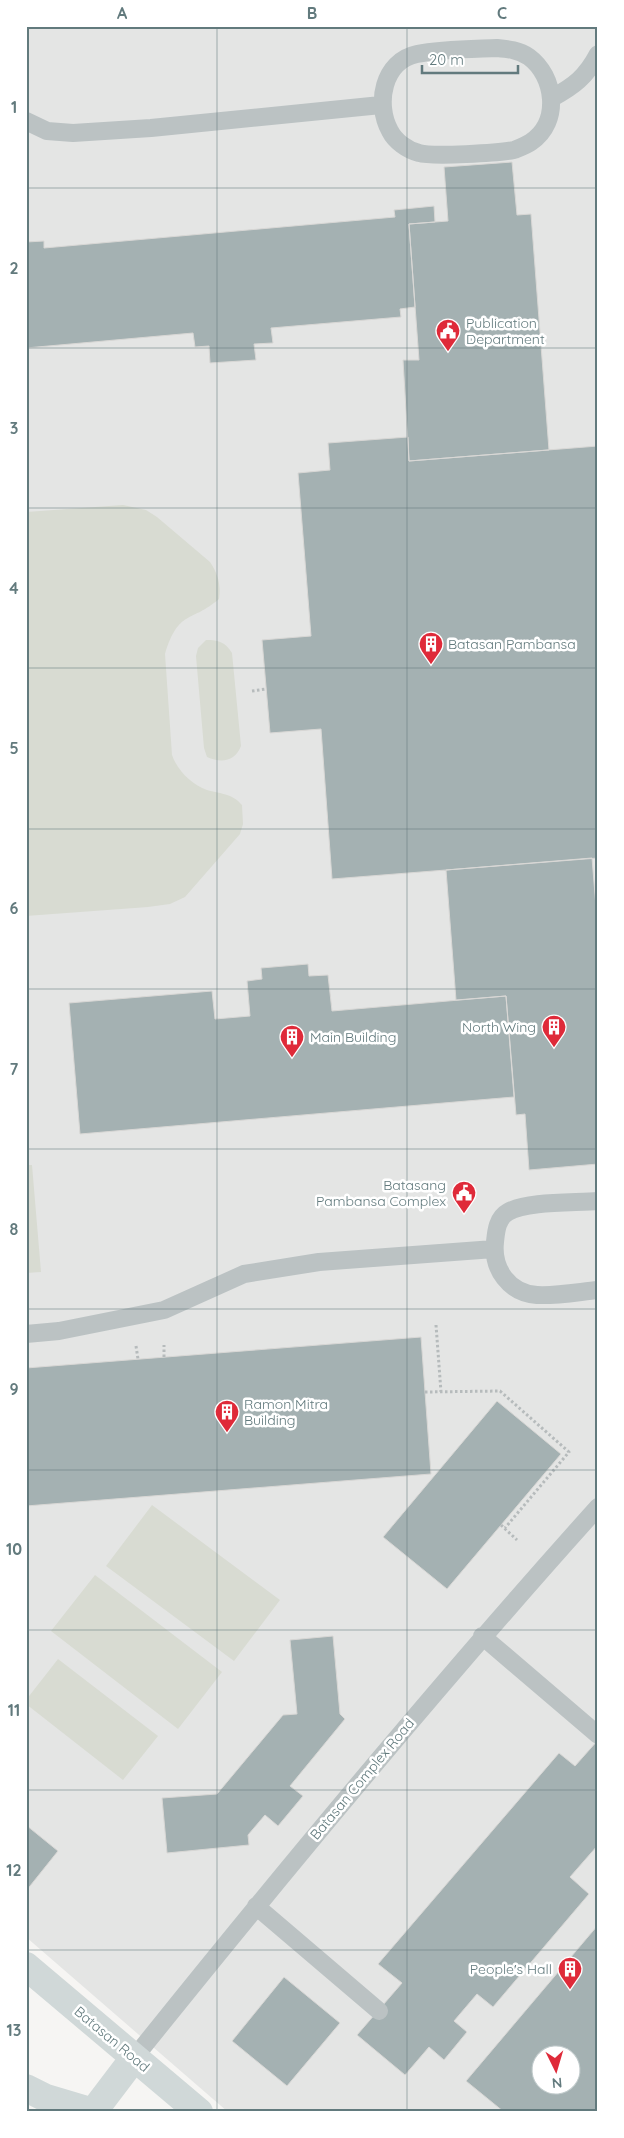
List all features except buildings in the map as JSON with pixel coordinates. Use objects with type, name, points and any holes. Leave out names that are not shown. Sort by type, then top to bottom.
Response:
[{"type":"main road","name":"Batasan Road","points":[[26,1966],[199,2112]]},
{"type":"main road","points":[[26,2088],[46,2098],[93,2112],[134,2058]]},
{"type":"lane","points":[[497,48],[514,49],[528,57],[541,68],[549,82],[552,98],[550,115],[543,129],[532,142],[514,150],[436,155],[419,154],[405,147],[392,136],[384,121],[381,105],[383,89],[390,74],[401,61],[416,54],[497,48]]},
{"type":"lane","points":[[552,98],[575,85],[592,66],[598,54]]},
{"type":"lane","points":[[26,121],[47,131],[72,133],[151,128],[381,105]]},
{"type":"lane","points":[[598,1201],[524,1206],[506,1213],[497,1227],[494,1248],[498,1271],[512,1287],[535,1295],[598,1290]]},
{"type":"lane","points":[[26,1334],[59,1331],[164,1310],[244,1274],[319,1262],[494,1248]]},
{"type":"lane","name":"Batasan Complex Road","points":[[134,2058],[256,1906],[482,1636],[598,1507]]},
{"type":"lane","points":[[482,1636],[598,1735]]},
{"type":"lane","points":[[256,1906],[379,2010]]},
{"type":"path","points":[[252,691],[266,689]]},
{"type":"path","points":[[436,1325],[440,1392]]},
{"type":"path","points":[[164,1345],[164,1357]]},
{"type":"path","points":[[136,1346],[138,1359]]},
{"type":"path","points":[[425,1392],[500,1391],[569,1452],[505,1528]]},
{"type":"path","points":[[501,1525],[517,1540]]},
{"type":"shaded area","name":"Batasang Pambansa Complex","points":[[26,26],[598,26],[598,2112],[228,2112],[26,1937]]},
{"type":"shaded area","points":[[123,505],[146,510],[157,517],[210,562],[217,575],[220,589],[219,599],[181,623],[175,630],[165,654],[172,755],[181,771],[196,785],[207,790],[226,794],[238,801],[242,805],[243,824],[240,834],[185,897],[170,904],[26,916],[26,512]]},
{"type":"shaded area","points":[[206,640],[221,642],[232,653],[241,746],[235,755],[227,760],[207,757],[204,748],[196,656],[198,648]]},
{"type":"shaded area","points":[[26,1165],[32,1165],[41,1272],[26,1273]]},
{"type":"shaded area","points":[[152,1505],[280,1600],[234,1661],[106,1566]]},
{"type":"shaded area","points":[[95,1575],[222,1672],[178,1729],[51,1631]]},
{"type":"shaded area","points":[[58,1659],[158,1736],[123,1780],[26,1704],[26,1700]]},
{"type":"place","name":"Publication Department","points":[[448,352]]},
{"type":"place","name":"Batasan Pambansa","points":[[431,665]]},
{"type":"place","name":"North Wing","points":[[554,1048]]},
{"type":"place","name":"Main Building","points":[[292,1058]]},
{"type":"place","name":"Batasang Pambansa Complex","points":[[464,1214]]},
{"type":"place","name":"Ramon Mitra Building","points":[[227,1433]]},
{"type":"place","name":"People's Hall","points":[[570,1990]]}]
